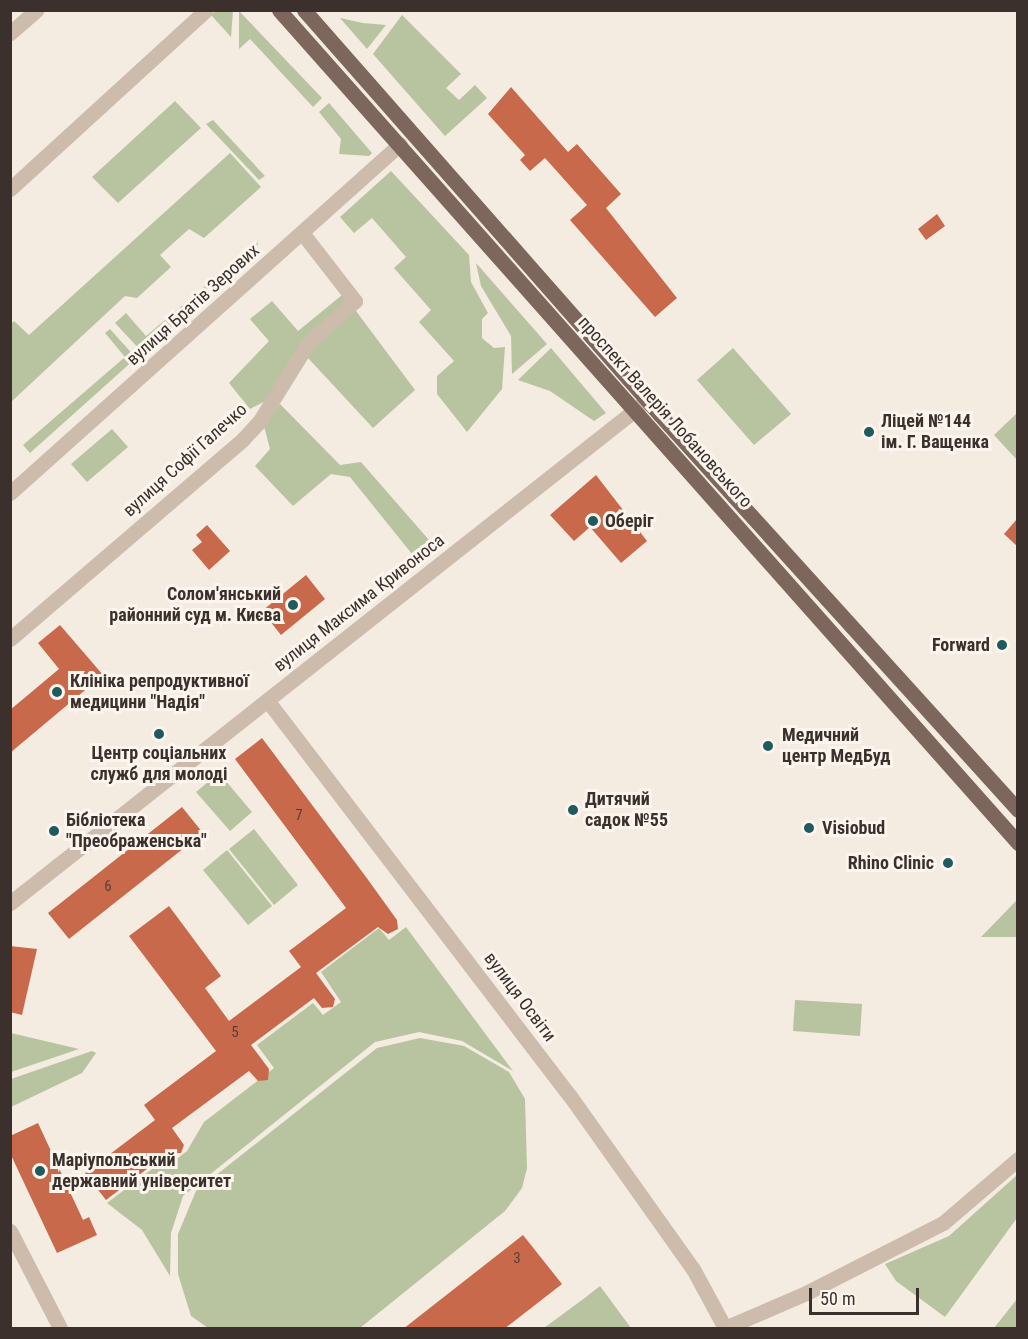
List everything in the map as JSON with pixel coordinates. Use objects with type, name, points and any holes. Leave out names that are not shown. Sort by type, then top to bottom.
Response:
[{"type":"main road","name":"проспект Валерія Лобановського","points":[[279,10],[400,144],[1017,810]]},
{"type":"main road","name":"проспект Валерія Лобановського","points":[[304,10],[1017,843]]},
{"type":"street","points":[[10,33],[36,10]]},
{"type":"street","points":[[10,189],[206,10]]},
{"type":"street","name":"вулиця Братів Зерових","points":[[10,493],[303,234],[400,144]]},
{"type":"street","name":"вулиця Софії Галечко","points":[[10,639],[243,438],[259,422],[308,343],[356,301],[303,234]]},
{"type":"street","name":"вулиця Максима Кривоноса","points":[[10,903],[642,405]]},
{"type":"street","name":"вулиця Освіти","points":[[267,700],[570,1096],[693,1269],[725,1328]]},
{"type":"street","points":[[725,1328],[806,1293],[943,1223],[1017,1159]]},
{"type":"street","points":[[10,1231],[60,1329]]},
{"type":"green space","points":[[216,11],[233,11],[231,37],[211,15]]},
{"type":"green space","points":[[239,11],[322,98],[313,107],[250,39],[239,49]]},
{"type":"green space","points":[[402,15],[461,74],[446,88],[459,100],[475,85],[487,98],[445,136],[373,54]]},
{"type":"green space","points":[[340,18],[363,23],[386,25],[367,49]]},
{"type":"green space","points":[[175,101],[201,128],[118,203],[92,177]]},
{"type":"green space","points":[[329,103],[372,153],[369,156],[339,154],[341,139],[319,112]]},
{"type":"green space","points":[[213,120],[265,176],[259,180],[206,124]]},
{"type":"green space","points":[[230,153],[261,187],[204,238],[189,229],[160,255],[171,267],[137,298],[125,296],[11,402],[11,324],[14,321],[29,335]]},
{"type":"green space","points":[[391,171],[469,255],[471,282],[488,313],[482,319],[482,338],[494,348],[505,347],[502,389],[467,432],[437,394],[437,376],[454,361],[419,322],[431,310],[394,268],[406,257],[372,218],[354,233],[340,217]]},
{"type":"green space","points":[[258,242],[256,252],[143,353],[115,323],[126,313],[146,336]]},
{"type":"green space","points":[[476,263],[547,344],[512,374],[511,336],[481,286]]},
{"type":"green space","points":[[342,295],[348,302],[267,400],[250,409],[229,383],[269,341],[250,319],[272,301],[298,331]]},
{"type":"green space","points":[[353,307],[415,390],[373,428],[308,358],[315,343]]},
{"type":"green space","points":[[110,329],[136,358],[30,453],[23,445],[125,357],[105,333]]},
{"type":"green space","points":[[551,348],[606,413],[594,421],[550,391],[518,380]]},
{"type":"green space","points":[[733,348],[791,414],[754,445],[697,380]]},
{"type":"green space","points":[[280,404],[340,465],[361,462],[429,540],[412,554],[350,477],[331,474],[293,506],[255,466],[270,449],[264,426]]},
{"type":"green space","points":[[1017,413],[1017,460],[994,435]]},
{"type":"green space","points":[[112,429],[128,447],[87,482],[71,464]]},
{"type":"green space","points":[[219,773],[252,812],[230,831],[196,792]]},
{"type":"green space","points":[[254,829],[298,885],[274,905],[229,849]]},
{"type":"green space","points":[[227,850],[272,906],[248,925],[203,870]]},
{"type":"green space","points":[[1017,900],[1017,937],[981,937]]},
{"type":"green space","points":[[406,927],[513,1071],[462,1041],[419,1032],[375,1042],[183,1196],[171,1233],[170,1276],[142,1230],[107,1203],[168,1157],[178,1158],[187,1151],[204,1122],[274,1068],[257,1045],[313,1003],[323,1015],[341,1002],[321,972],[379,928],[389,940]]},
{"type":"green space","points":[[795,1000],[862,1004],[860,1036],[793,1031]]},
{"type":"green space","points":[[11,1033],[79,1049],[11,1072]]},
{"type":"green space","points":[[420,1038],[464,1046],[509,1072],[525,1099],[527,1168],[522,1188],[505,1211],[360,1328],[208,1328],[191,1316],[178,1274],[178,1234],[196,1191],[377,1048]]},
{"type":"green space","points":[[92,1051],[96,1053],[82,1073],[11,1107],[11,1079]]},
{"type":"green space","points":[[1017,1175],[1017,1218],[945,1317],[896,1281],[885,1264],[949,1236]]},
{"type":"green space","points":[[600,1286],[631,1328],[544,1328],[586,1297]]},
{"type":"green space","points":[[1017,1299],[1017,1328],[994,1328]]},
{"type":"building","points":[[511,87],[568,152],[577,144],[621,194],[606,208],[677,298],[655,317],[570,220],[587,205],[545,158],[530,171],[520,160],[525,155],[488,114]]},
{"type":"building","points":[[937,214],[945,226],[926,240],[918,229]]},
{"type":"building","name":"Оберіг","points":[[596,475],[647,541],[621,563],[590,527],[574,541],[550,515]]},
{"type":"building","points":[[1017,519],[1017,546],[1004,534]]},
{"type":"building","points":[[207,525],[230,551],[209,570],[192,550],[202,542],[196,535]]},
{"type":"building","name":"Солом'янський районний суд м. Києва","points":[[306,575],[325,599],[281,635],[262,611]]},
{"type":"building","name":"Клініка репродуктивної медицини \"Надія\"","points":[[60,625],[103,675],[10,753],[10,710],[59,669],[38,643]]},
{"type":"building","points":[[262,738],[397,920],[398,929],[388,934],[378,927],[316,973],[335,999],[333,1007],[322,1008],[314,998],[251,1045],[269,1069],[268,1080],[258,1081],[249,1071],[172,1128],[184,1145],[181,1153],[168,1153],[106,1200],[85,1173],[155,1120],[144,1105],[216,1051],[129,936],[169,906],[221,976],[205,988],[229,1021],[301,967],[289,951],[346,908],[235,759]]},
{"type":"building","points":[[182,807],[203,833],[69,939],[48,913]]},
{"type":"building","points":[[10,946],[37,949],[22,1015],[10,1012]]},
{"type":"building","name":"Маріупольський державний університет","points":[[38,1123],[83,1220],[89,1217],[97,1235],[57,1253],[10,1153],[10,1136]]},
{"type":"building","points":[[523,1235],[562,1284],[504,1329],[403,1329]]},
{"type":"place","name":"Ліцей №144 ім. Г. Ващенка","points":[[869,432]]},
{"type":"place","name":"Оберіг","points":[[593,521]]},
{"type":"place","name":"Солом'янський районний суд м. Києва","points":[[293,605]]},
{"type":"place","name":"Forward","points":[[1002,645]]},
{"type":"place","name":"Клініка репродуктивної медицини \"Надія\"","points":[[57,692]]},
{"type":"place","name":"Центр соціальних служб для молоді","points":[[159,734]]},
{"type":"place","name":"Медичний центр МедБуд","points":[[768,746]]},
{"type":"place","name":"Дитячий садок №55","points":[[573,810]]},
{"type":"place","name":"Visiobud","points":[[809,828]]},
{"type":"place","name":"Бібліотека \"Преображенська\"","points":[[54,831]]},
{"type":"place","name":"Rhino Clinic","points":[[948,863]]},
{"type":"place","name":"Маріупольський державний університет","points":[[40,1171]]}]
